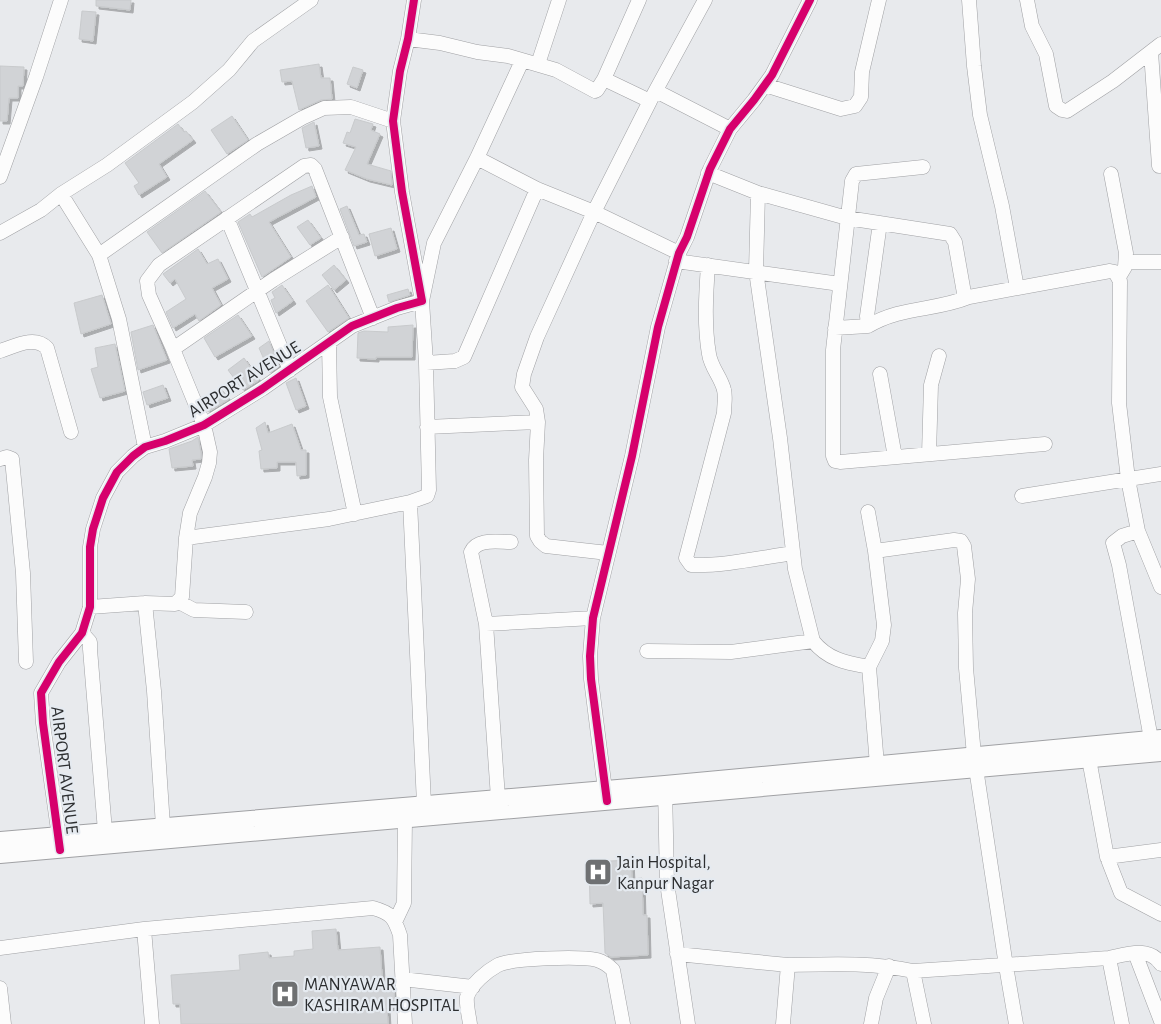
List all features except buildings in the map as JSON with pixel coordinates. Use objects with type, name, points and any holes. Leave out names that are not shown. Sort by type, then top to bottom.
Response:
[{"type":"main road","points":[[0,840],[60,843],[171,839],[405,819],[606,795],[975,762],[1156,739]]},
{"type":"main road","points":[[665,790],[877,765],[1089,759],[1161,753]]},
{"type":"main road","points":[[0,855],[60,843],[105,831],[498,798],[606,795]]},
{"type":"street","points":[[0,177],[62,0]]},
{"type":"street","points":[[0,233],[41,210],[61,194],[107,165],[193,102],[229,70],[253,41],[311,0]]},
{"type":"street","points":[[186,538],[329,519],[410,502],[427,496],[429,490],[426,363],[422,301],[402,192],[393,121],[400,71],[408,39],[414,0]]},
{"type":"street","points":[[538,64],[559,0]]},
{"type":"street","points":[[408,39],[508,56],[538,64],[556,70],[595,91],[604,80],[640,0]]},
{"type":"street","points":[[608,553],[546,546],[537,536],[536,460],[538,422],[536,409],[522,387],[524,374],[537,337],[594,212],[653,96],[705,0]]},
{"type":"street","points":[[606,795],[591,679],[590,656],[593,618],[632,456],[658,326],[678,257],[687,238],[708,173],[730,129],[765,85],[810,0]]},
{"type":"street","points":[[765,85],[841,109],[855,106],[861,97],[862,72],[879,0]]},
{"type":"street","points":[[969,0],[980,115],[1002,206],[1017,288]]},
{"type":"street","points":[[1027,0],[1032,26],[1046,54],[1056,106],[1062,110],[1067,111],[1113,81],[1156,48]]},
{"type":"street","points":[[1156,48],[1160,169]]},
{"type":"street","points":[[422,301],[434,243],[477,158],[522,61]]},
{"type":"street","points":[[604,80],[653,96],[730,129]]},
{"type":"street","points":[[99,255],[257,144],[302,118],[324,108],[351,107],[393,121]]},
{"type":"street","points":[[477,158],[537,189],[594,212],[678,257],[708,265],[840,284]]},
{"type":"street","points":[[90,607],[145,603],[176,604],[179,602],[182,597],[186,538],[190,513],[210,463],[210,452],[204,425],[149,295],[147,281],[159,265],[304,166],[311,165],[315,169],[373,318]]},
{"type":"street","points":[[922,168],[856,174],[852,181],[833,360],[833,456],[835,461],[1045,444]]},
{"type":"street","points":[[708,173],[758,193],[847,218],[950,234],[955,242],[964,293],[969,297]]},
{"type":"street","points":[[1111,174],[1126,262],[1119,277]]},
{"type":"street","points":[[426,363],[455,361],[464,357],[537,189]]},
{"type":"street","points":[[758,193],[756,271],[780,438],[795,570],[813,641],[816,646],[839,662],[869,667]]},
{"type":"street","points":[[61,194],[99,255],[119,319],[145,446]]},
{"type":"street","points":[[227,218],[290,370]]},
{"type":"street","points":[[868,326],[867,316],[880,223]]},
{"type":"street","points":[[173,349],[342,237]]},
{"type":"street","points":[[1126,262],[1161,262]]},
{"type":"street","points":[[708,265],[706,293],[709,355],[725,392],[724,413],[686,558],[691,565],[698,566],[793,553]]},
{"type":"street","points":[[835,328],[868,326],[883,317],[913,309],[1110,270],[1115,272],[1120,281],[1119,403],[1128,479],[1138,532],[1161,587]]},
{"type":"street","name":"AIRPORT AVENUE","points":[[60,843],[43,723],[41,693],[58,662],[82,633],[90,607],[90,547],[93,529],[103,498],[117,472],[145,446],[166,441],[204,425],[290,370],[352,326],[397,308],[422,301]]},
{"type":"street","points":[[0,351],[35,341],[42,342],[47,348],[71,432]]},
{"type":"street","points":[[329,342],[330,397],[355,514]]},
{"type":"street","points":[[929,454],[931,385],[939,356]]},
{"type":"street","points":[[880,374],[895,457]]},
{"type":"street","points":[[427,427],[538,422]]},
{"type":"street","points":[[0,458],[7,457],[12,459],[23,573],[26,662]]},
{"type":"street","points":[[1022,496],[1161,474]]},
{"type":"street","points":[[410,502],[424,804]]},
{"type":"street","points":[[868,512],[884,625],[882,641],[869,667],[877,765]]},
{"type":"street","points":[[1138,532],[1122,536],[1113,543],[1156,739]]},
{"type":"street","points":[[875,551],[954,540],[961,541],[964,546],[968,579],[965,613],[966,668],[975,762],[1016,1024]]},
{"type":"street","points":[[498,798],[486,624],[471,552],[473,547],[480,543],[511,542]]},
{"type":"street","points":[[179,602],[194,610],[246,612]]},
{"type":"street","points":[[145,603],[154,691],[163,826]]},
{"type":"street","points":[[486,624],[593,618]]},
{"type":"street","points":[[82,633],[90,642],[105,831]]},
{"type":"street","points":[[647,651],[731,652],[813,641]]},
{"type":"street","points":[[1089,759],[1107,857],[1121,893],[1161,914]]},
{"type":"street","points":[[665,790],[667,884],[688,1024]]},
{"type":"street","points":[[396,922],[404,903],[405,819]]},
{"type":"street","points":[[1107,857],[1161,850]]},
{"type":"street","points":[[0,948],[144,929],[373,908],[388,912],[396,922],[400,935],[405,1024]]},
{"type":"street","points":[[144,929],[152,1024]]},
{"type":"street","points":[[677,954],[788,965],[888,966],[913,971],[1109,958],[1148,952],[1155,956],[1161,964]]},
{"type":"street","points":[[1134,953],[1161,1021]]},
{"type":"street","points":[[470,1024],[467,998],[473,987],[486,972],[500,964],[547,958],[597,960],[608,964],[613,970],[623,1024]]},
{"type":"street","points":[[1109,958],[1122,1024]]},
{"type":"street","points":[[783,1024],[788,965]]},
{"type":"street","points":[[871,1024],[876,998],[888,966]]},
{"type":"street","points":[[913,971],[924,1024]]},
{"type":"street","points":[[402,979],[473,987]]},
{"type":"street","points":[[0,988],[4,1024]]},
{"type":"cycle path","points":[[60,850],[43,723],[41,693],[59,662],[82,633],[90,607],[90,547],[93,529],[103,498],[117,472],[145,447],[204,425],[262,389],[352,326],[397,308],[422,301],[402,192],[393,121],[400,71],[408,39],[414,0]]},
{"type":"cycle path","points":[[607,801],[591,679],[590,656],[593,618],[632,456],[658,327],[679,253],[687,237],[710,169],[730,129],[772,75],[810,0]]},
{"type":"place","name":"Jain Hospital, Kanpur Nagar","points":[[598,872]]},
{"type":"place","name":"MANYAWAR KASHIRAM HOSPITAL","points":[[285,994]]}]
